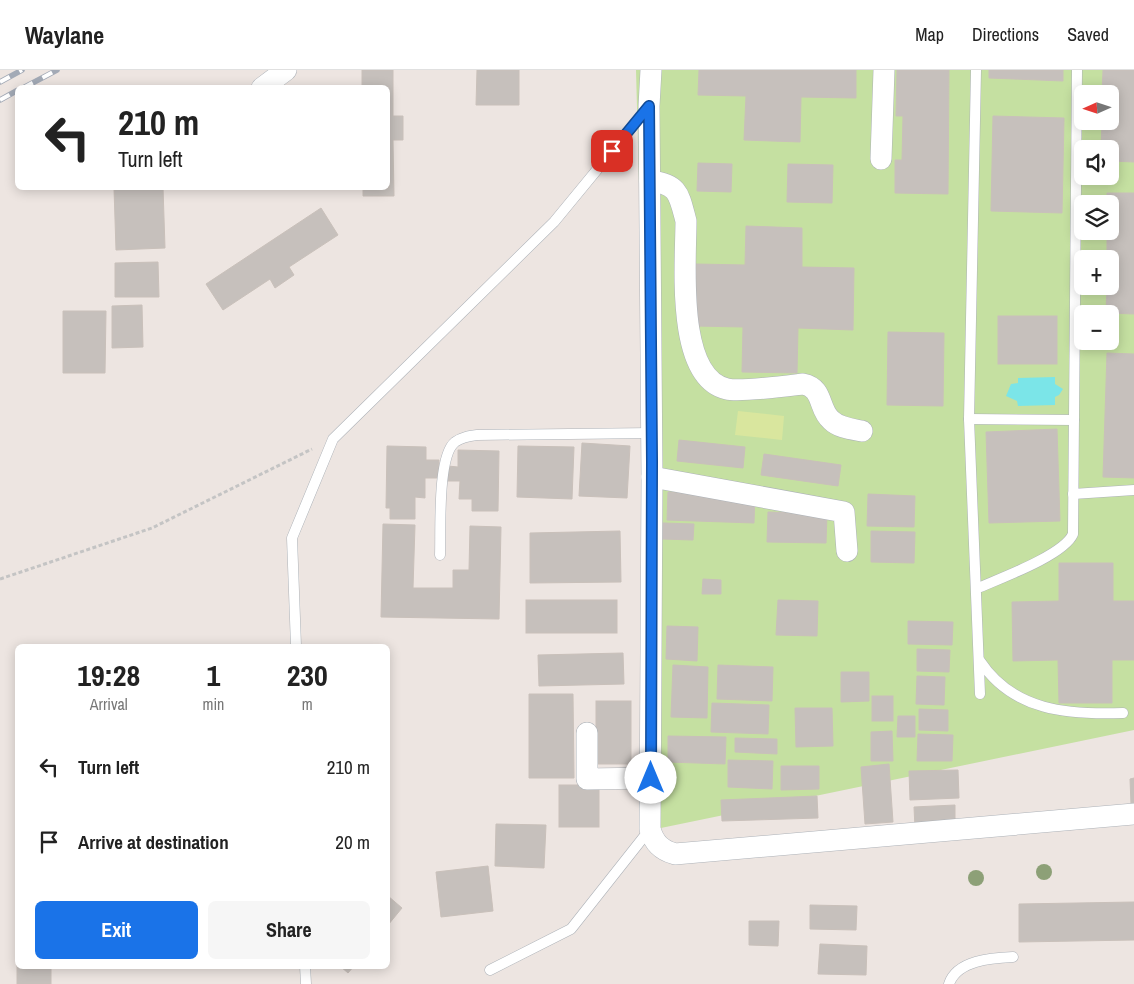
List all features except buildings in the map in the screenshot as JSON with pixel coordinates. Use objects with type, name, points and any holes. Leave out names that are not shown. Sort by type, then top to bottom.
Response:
[{"type":"street","points":[[266,85],[286,70]]},
{"type":"street","points":[[651,70],[649,106],[652,433],[650,829],[654,840],[666,852],[675,854],[1134,814]]},
{"type":"street","points":[[881,159],[884,70]]},
{"type":"street","points":[[650,181],[667,183],[673,187],[683,209],[686,221],[686,312],[701,369],[710,380],[728,390],[803,384],[812,387],[819,396],[830,420],[841,426],[862,431]]},
{"type":"street","points":[[652,477],[844,512],[848,551]]},
{"type":"street","points":[[587,733],[587,779],[651,778]]},
{"type":"lane","points":[[976,70],[969,419],[978,588],[980,694]]},
{"type":"lane","points":[[978,588],[1058,551],[1073,534],[1077,70]]},
{"type":"lane","points":[[296,644],[292,538],[333,439],[554,222],[649,106]]},
{"type":"lane","points":[[969,419],[1074,420]]},
{"type":"lane","points":[[440,555],[444,460],[455,442],[477,435],[652,433]]},
{"type":"lane","points":[[1073,494],[1134,490]]},
{"type":"lane","points":[[980,660],[992,679],[1002,688],[1029,702],[1063,712],[1088,714],[1124,713]]},
{"type":"lane","points":[[490,970],[571,929],[650,829]]},
{"type":"lane","points":[[949,984],[960,968],[994,958],[1013,957]]},
{"type":"lane","points":[[305,969],[306,984]]},
{"type":"path","points":[[0,578],[152,528],[333,439]]},
{"type":"green space","points":[[636,70],[1134,70],[1134,730],[656,829]]},
{"type":"green space","points":[[738,411],[784,416],[782,440],[735,435]]},
{"type":"water","points":[[1055,377],[1055,384],[1063,389],[1055,397],[1055,405],[1018,406],[1017,401],[1006,396],[1011,384],[1018,383],[1018,378]]},
{"type":"railway","points":[[0,82],[22,70]]},
{"type":"railway","points":[[29,85],[57,70]]},
{"type":"railway","points":[[0,100],[15,92]]},
{"type":"route","points":[[612,151],[649,106],[652,462],[651,778]]}]
